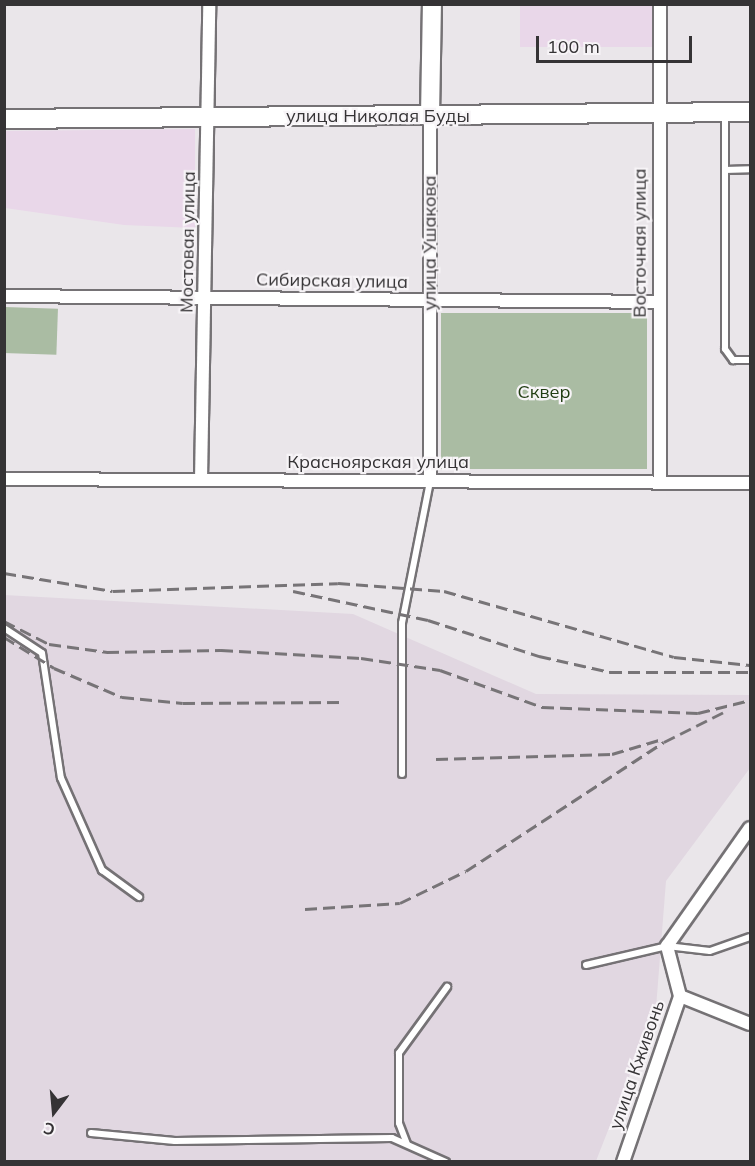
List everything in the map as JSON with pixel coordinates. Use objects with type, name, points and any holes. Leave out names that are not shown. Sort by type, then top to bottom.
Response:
[{"type":"street","name":"Мостовая улица","points":[[201,480],[209,4]]},
{"type":"street","name":"улица Ушакова","points":[[430,481],[432,4]]},
{"type":"street","name":"Восточная улица","points":[[660,4],[657,113],[660,482]]},
{"type":"street","name":"улица Николая Буды","points":[[4,118],[750,112]]},
{"type":"street","name":"Сибирская улица","points":[[4,296],[659,302]]},
{"type":"street","name":"Красноярская улица","points":[[4,479],[750,483]]},
{"type":"street","points":[[667,946],[750,828]]},
{"type":"street","name":"улица Кживонь","points":[[623,1161],[680,996],[667,946]]},
{"type":"street","points":[[680,996],[750,1024]]},
{"type":"lane","points":[[725,112],[725,349],[733,360],[750,360]]},
{"type":"lane","points":[[725,170],[750,169]]},
{"type":"lane","points":[[402,774],[402,622],[430,481]]},
{"type":"lane","points":[[4,628],[42,653],[61,778],[102,870],[139,897]]},
{"type":"lane","points":[[586,965],[667,946],[710,951],[750,938]]},
{"type":"lane","points":[[407,1144],[399,1123],[399,1053],[447,987]]},
{"type":"lane","points":[[91,1133],[175,1141],[392,1138],[446,1161]]},
{"type":"shaded area","points":[[520,5],[655,5],[655,47],[520,47]]},
{"type":"shaded area","points":[[195,129],[195,228],[124,225],[5,208],[5,131]]},
{"type":"shaded area","points":[[4,595],[353,614],[536,694],[750,695],[750,768],[666,881],[656,1008],[596,1161],[5,1161]]},
{"type":"green space","points":[[5,307],[58,309],[56,355],[4,353]]},
{"type":"green space","name":"Сквер","points":[[441,313],[647,313],[647,469],[441,469]]},
{"type":"railway","points":[[4,573],[113,591],[338,583],[444,591],[674,657],[750,665]]},
{"type":"railway","points":[[293,591],[428,620],[539,656],[610,672],[750,672]]},
{"type":"railway","points":[[4,621],[49,644],[107,652],[221,650],[361,658],[440,670],[542,707],[698,713],[750,700]]},
{"type":"railway","points":[[4,637],[54,668],[122,697],[183,703],[343,702]]},
{"type":"railway","points":[[305,909],[400,903],[466,871],[664,742],[724,712]]},
{"type":"railway","points":[[436,759],[612,754],[659,740]]}]
